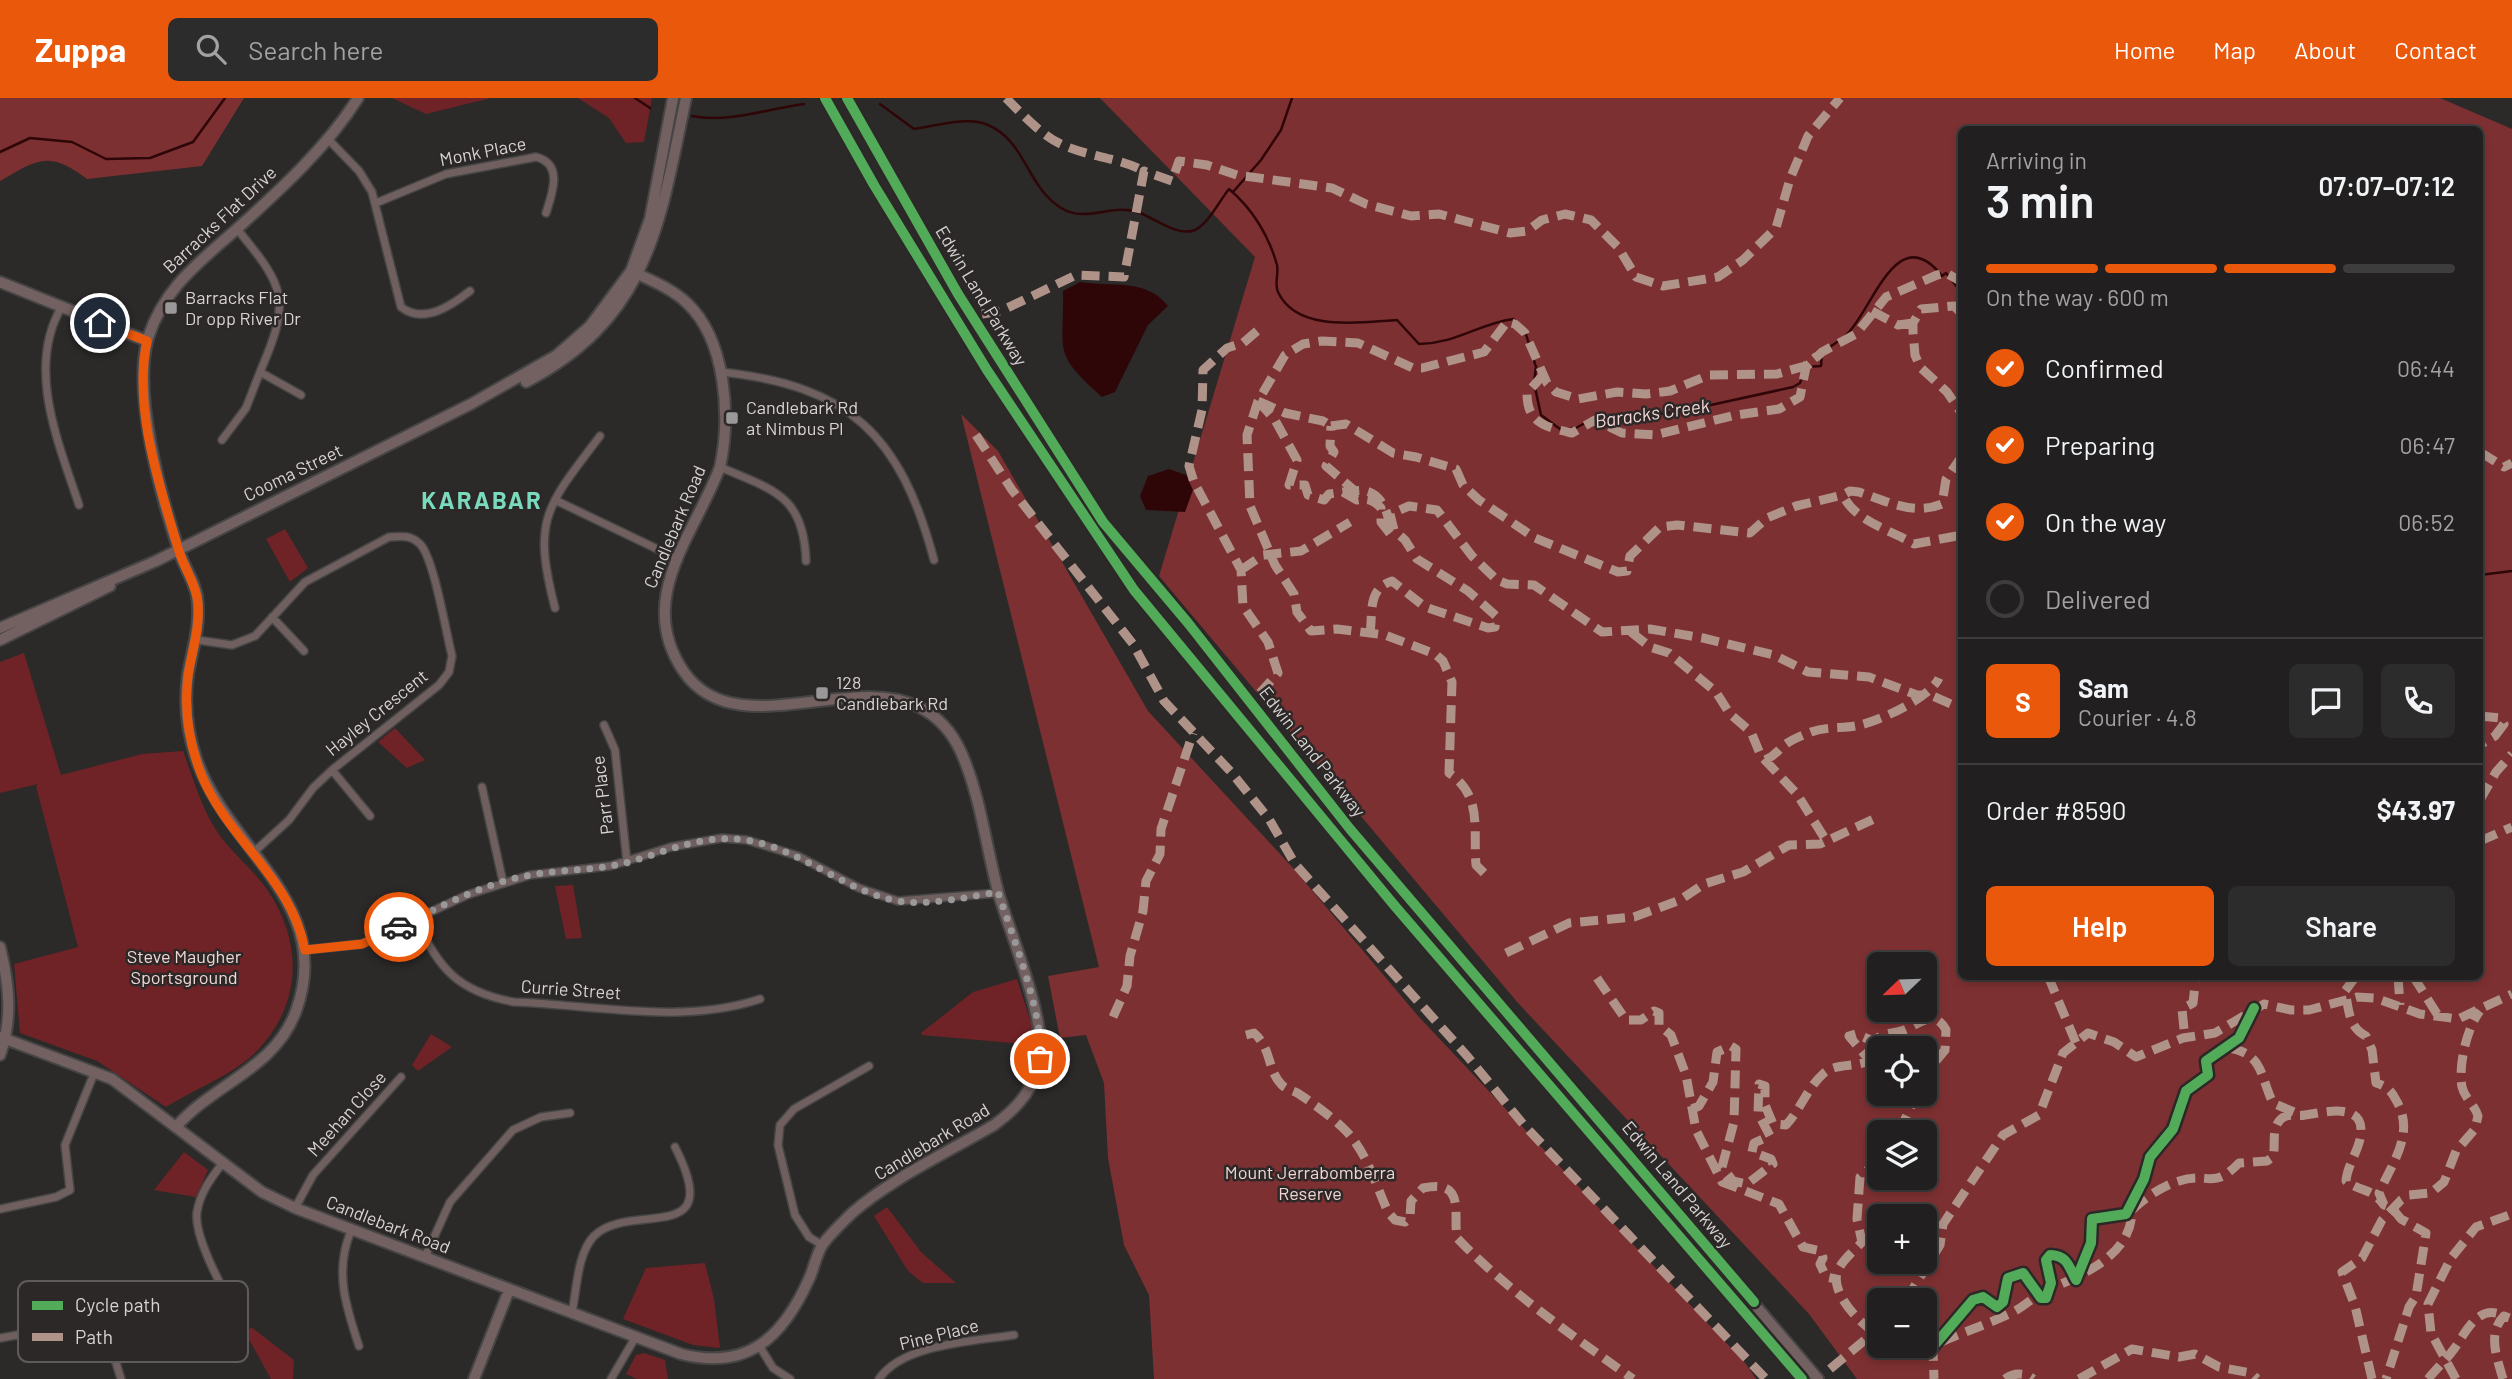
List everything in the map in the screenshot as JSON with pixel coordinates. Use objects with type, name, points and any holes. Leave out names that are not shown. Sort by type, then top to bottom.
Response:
[{"type":"main road","name":"Barracks Flat Drive","points":[[305,950],[290,905],[254,852],[220,810],[202,775],[192,745],[187,704],[188,677],[197,640],[197,592],[178,550],[143,398],[143,370],[147,341],[162,304],[176,283],[237,229],[328,139],[358,98]]},
{"type":"main road","name":"Edwin Land Parkway","points":[[825,98],[874,185],[987,370],[1134,590],[1394,905],[1802,1379]]},
{"type":"main road","name":"Edwin Land Parkway","points":[[847,98],[972,317],[1103,522],[1196,634],[1350,829],[1818,1379]]},
{"type":"main road","points":[[634,273],[650,219],[673,101]]},
{"type":"main road","points":[[634,273],[667,193],[685,102]]},
{"type":"main road","name":"Candlebark Road","points":[[3,1038],[95,1070],[262,1192],[295,1208],[635,1338],[697,1358],[716,1360],[741,1355],[760,1347],[787,1322],[810,1278],[822,1245],[853,1213],[994,1125],[1015,1110],[1027,1096],[1040,1059],[1040,1028],[998,892],[961,752],[945,724],[920,707],[898,698],[839,697],[756,706],[724,701],[702,692],[685,673],[664,629],[663,600],[678,559],[720,467],[725,425],[719,372],[712,342],[696,312],[676,293],[634,273]]},
{"type":"main road","name":"Cooma Street","points":[[4,632],[71,608],[130,573],[471,404],[557,355],[590,326],[634,273]]},
{"type":"main road","points":[[0,282],[61,309],[147,341]]},
{"type":"main road","points":[[0,947],[8,991],[0,1055]]},
{"type":"main road","points":[[176,1127],[207,1097],[254,1068],[279,1042],[301,994],[305,950]]},
{"type":"main road","points":[[474,1379],[509,1290]]},
{"type":"street","points":[[328,139],[359,171],[376,203],[400,306],[405,311],[420,314],[436,312],[470,291]]},
{"type":"street","name":"Monk Place","points":[[376,203],[446,174],[536,157],[547,161],[554,174],[546,213]]},
{"type":"street","points":[[222,440],[246,408],[279,324],[280,298],[274,276],[237,229]]},
{"type":"street","points":[[61,309],[51,326],[46,374],[54,428],[79,505]]},
{"type":"street","points":[[261,372],[301,396]]},
{"type":"street","points":[[719,372],[789,383],[824,397],[859,421],[894,459],[906,478],[923,520],[934,560]]},
{"type":"street","points":[[555,608],[544,562],[546,520],[555,500],[600,436]]},
{"type":"street","points":[[720,467],[767,486],[785,498],[802,525],[806,561]]},
{"type":"street","points":[[555,500],[678,559]]},
{"type":"street","name":"Hayley Crescent","points":[[197,640],[232,645],[242,643],[255,636],[313,577],[389,537],[415,539],[428,554],[452,656],[449,672],[439,685],[332,770],[313,788],[278,832],[254,852]]},
{"type":"street","points":[[272,618],[304,651]]},
{"type":"street","name":"Parr Place","points":[[604,725],[615,750],[627,862]]},
{"type":"street","points":[[332,770],[370,816]]},
{"type":"street","points":[[482,787],[503,882]]},
{"type":"street","points":[[305,950],[362,944],[503,882],[530,875],[597,869],[671,847],[722,838],[747,840],[798,856],[859,888],[898,901],[998,892]]},
{"type":"street","name":"Currie Street","points":[[416,919],[437,960],[465,988],[491,998],[514,1002],[677,1012],[734,1007],[760,999]]},
{"type":"street","points":[[822,1245],[809,1237],[795,1215],[778,1145],[780,1125],[794,1109],[869,1066]]},
{"type":"street","points":[[0,1209],[56,1197],[70,1190],[65,1148],[95,1070]]},
{"type":"street","name":"Meehan Close","points":[[295,1208],[313,1175],[401,1077]]},
{"type":"street","points":[[425,1257],[450,1202],[513,1130],[541,1118],[570,1114]]},
{"type":"street","points":[[572,1312],[584,1253],[593,1237],[604,1229],[666,1217],[684,1206],[690,1194],[690,1182],[675,1147]]},
{"type":"street","points":[[221,1281],[200,1233],[197,1215],[209,1181],[222,1164]]},
{"type":"street","points":[[351,1231],[344,1250],[342,1283],[359,1346]]},
{"type":"street","points":[[0,1338],[18,1335]]},
{"type":"street","name":"Pine Place","points":[[879,1379],[902,1358],[953,1344],[1014,1335]]},
{"type":"street","points":[[611,1379],[635,1338]]},
{"type":"street","points":[[760,1347],[773,1368],[790,1379]]},
{"type":"street","points":[[116,1362],[121,1379]]},
{"type":"green space","points":[[0,98],[244,98],[202,166],[87,179],[63,164],[44,161],[24,167],[0,181]]},
{"type":"green space","points":[[392,98],[491,98],[426,114]]},
{"type":"green space","points":[[578,98],[652,98],[644,142],[626,143],[609,118]]},
{"type":"green space","points":[[1100,98],[2440,98],[2512,129],[2512,1379],[1857,1379],[1809,1314],[1518,1003],[1159,576],[1255,257]]},
{"type":"green space","name":"Mount Jerrabomberra Reserve","points":[[961,414],[998,451],[1148,711],[1294,869],[1418,1016],[1746,1364],[1756,1379],[1154,1379],[1149,1295],[1124,1245],[1108,1158],[1104,1083],[1086,1035],[1060,1038],[1048,976],[1099,967]]},
{"type":"green space","points":[[285,529],[308,568],[290,582],[266,539]]},
{"type":"green space","name":"Steve Maugher Sportsground","points":[[24,653],[61,775],[142,754],[183,751],[213,825],[268,891],[287,931],[292,952],[292,973],[283,1013],[272,1033],[249,1059],[166,1107],[97,1061],[20,1033],[14,964],[78,947],[36,786],[38,784],[0,793],[0,662]]},
{"type":"green space","points":[[395,728],[425,760],[407,768],[378,742]]},
{"type":"green space","points":[[573,885],[582,938],[566,939],[555,886]]},
{"type":"green space","points":[[1017,979],[1033,1029],[1034,1045],[922,1035],[921,1033],[973,992]]},
{"type":"green space","points":[[431,1034],[452,1047],[418,1071],[412,1065]]},
{"type":"green space","points":[[184,1152],[208,1170],[196,1197],[154,1190]]},
{"type":"green space","points":[[887,1207],[921,1252],[956,1283],[923,1283],[908,1271],[874,1216]]},
{"type":"green space","points":[[705,1263],[714,1299],[720,1348],[693,1345],[623,1319],[646,1268]]},
{"type":"green space","points":[[251,1327],[294,1360],[293,1379],[271,1379],[248,1338]]},
{"type":"green space","points":[[644,1353],[665,1360],[668,1379],[637,1379],[626,1374],[636,1355]]},
{"type":"shaded area","points":[[1080,282],[1139,287],[1150,291],[1168,306],[1148,325],[1115,392],[1102,397],[1075,370],[1064,351],[1063,291]]},
{"type":"shaded area","points":[[1169,469],[1186,475],[1193,490],[1185,512],[1146,510],[1140,496],[1148,476]]},
{"type":"waterway","name":"Baracks Creek","points":[[0,152],[30,138],[72,142],[106,159],[150,158],[193,142],[225,98]]},
{"type":"waterway","name":"Baracks Creek","points":[[635,98],[650,108]]},
{"type":"waterway","points":[[1233,192],[1261,160],[1281,130],[1292,98]]},
{"type":"waterway","name":"Baracks Creek","points":[[692,116],[734,117],[804,104]]},
{"type":"waterway","name":"Baracks Creek","points":[[880,104],[914,129],[971,121],[999,131],[1014,146],[1045,194],[1057,206],[1069,212],[1092,214],[1128,210],[1188,232],[1205,223],[1229,189],[1259,223],[1277,265],[1278,292],[1287,305],[1300,314],[1331,322],[1397,320],[1419,344],[1457,337],[1513,319],[1525,331],[1536,367],[1534,383],[1541,415],[1560,429],[1574,429],[1596,417],[1622,419],[1688,410],[1793,387],[1800,383],[1806,367],[1821,366],[1822,352],[1849,332],[1888,273],[1900,262],[1912,257],[1926,261],[1942,276],[1946,273],[1958,288]]},
{"type":"waterway","name":"Baracks Creek","points":[[2483,575],[2512,571]]},
{"type":"marked path","points":[[1006,98],[1034,125],[1057,142],[1144,171]]},
{"type":"marked path","points":[[982,314],[1001,311],[1076,275],[1124,277],[1144,171],[1172,181],[1179,161],[1207,165],[1237,175],[1332,188],[1366,204],[1411,216],[1439,214],[1510,233],[1527,231],[1542,220],[1565,214],[1591,220],[1618,247],[1636,277],[1663,286],[1718,277],[1743,260],[1776,228],[1790,179],[1808,136],[1840,98]]},
{"type":"marked path","points":[[1544,374],[1527,393],[1530,411],[1534,418],[1546,426],[1572,433],[1595,420],[1622,433],[1655,435],[1736,415],[1779,409],[1800,397],[1806,367],[1822,352],[1856,334],[1886,297],[1937,275],[1946,273],[1958,280]]},
{"type":"marked path","points":[[1958,310],[1954,306],[1921,309],[1913,323],[1915,355],[1920,367],[1947,392],[1958,408]]},
{"type":"marked path","points":[[1872,311],[1898,325],[1913,323]]},
{"type":"marked path","points":[[1484,873],[1476,865],[1472,803],[1460,782],[1449,773],[1452,682],[1443,661],[1435,654],[1385,635],[1337,629],[1311,631],[1297,612],[1294,594],[1275,565],[1250,506],[1247,435],[1258,401],[1285,355],[1303,344],[1322,341],[1358,343],[1413,368],[1422,368],[1484,352],[1507,322],[1515,324],[1525,333],[1547,383],[1556,392],[1578,399],[1617,392],[1646,394],[1670,391],[1709,375],[1777,374],[1805,366],[1817,356]]},
{"type":"marked path","points":[[1257,331],[1243,343],[1227,348],[1203,370],[1202,410],[1189,466],[1194,482],[1241,570],[1243,606],[1268,642],[1278,673],[1260,693]]},
{"type":"marked path","points":[[1258,401],[1275,420],[1297,460],[1289,485],[1305,485],[1308,495],[1324,500],[1329,494],[1343,492],[1357,500],[1373,501],[1381,508],[1381,522],[1391,535],[1386,510],[1377,497],[1364,491],[1355,491],[1326,466],[1334,452],[1330,446],[1331,426]]},
{"type":"marked path","points":[[1258,401],[1285,413],[1323,421],[1331,426]]},
{"type":"marked path","points":[[1331,426],[1346,424],[1393,453],[1456,469],[1463,485],[1479,500],[1535,538],[1618,572],[1627,571],[1630,556],[1660,527],[1677,525],[1750,533],[1767,518],[1796,506],[1843,495]]},
{"type":"marked path","points":[[976,435],[1012,490],[1133,644],[1164,701],[1231,772],[1269,819],[1295,864],[1468,1057],[1523,1124],[1766,1379]]},
{"type":"marked path","points":[[2483,454],[2504,467],[2512,463]]},
{"type":"marked path","points":[[1958,462],[1946,479],[1942,504],[1910,508],[1859,492],[1850,491],[1843,495],[1848,504],[1864,518],[1914,544],[1958,536]]},
{"type":"marked path","points":[[1370,634],[1375,596],[1378,590],[1392,581],[1425,607],[1488,628],[1495,627],[1496,616],[1468,591],[1417,559],[1405,540],[1394,530],[1390,514],[1409,506],[1437,510],[1472,556],[1497,580],[1507,584],[1534,585],[1602,632],[1650,629],[1703,638],[1774,655],[1808,672],[1869,677],[1917,695],[1928,694],[1958,707]]},
{"type":"marked path","points":[[1241,570],[1263,555],[1301,551],[1350,522]]},
{"type":"marked path","points":[[1631,632],[1650,647],[1669,653],[1716,692],[1730,714],[1751,732],[1761,756],[1797,794],[1827,842]]},
{"type":"marked path","points":[[1765,760],[1789,742],[1811,732],[1860,725],[1892,713],[1926,693],[1939,678]]},
{"type":"marked path","points":[[2483,716],[2500,718],[2504,724],[2495,736],[2483,743]]},
{"type":"marked path","points":[[1113,1017],[1127,986],[1130,956],[1143,911],[1146,881],[1160,854],[1161,829],[1193,733]]},
{"type":"marked path","points":[[2483,795],[2496,772],[2512,754]]},
{"type":"marked path","points":[[1506,953],[1569,923],[1634,917],[1680,900],[1704,884],[1743,872],[1789,845],[1820,844],[1876,818]]},
{"type":"marked path","points":[[2483,840],[2512,827]]},
{"type":"marked path","points":[[1597,978],[1626,1020],[1641,1020],[1654,1011],[1659,1013],[1659,1025],[1671,1035],[1686,1075],[1696,1130],[1722,1182],[1779,1204],[1803,1247],[1821,1251],[1823,1258],[1820,1264],[1826,1277],[1836,1279]]},
{"type":"marked path","points":[[2050,980],[2076,1043]]},
{"type":"marked path","points":[[2184,1029],[2182,1009],[2193,1003],[2196,980]]},
{"type":"marked path","points":[[2353,980],[2345,991],[2352,1023],[2366,1036],[2372,1050],[2376,1083],[2392,1094],[2402,1112],[2404,1124],[2400,1148],[2379,1193],[2384,1205],[2392,1208],[2401,1219],[2426,1233],[2416,1296],[2409,1307],[2386,1379]]},
{"type":"marked path","points":[[2398,980],[2400,1005]]},
{"type":"marked path","points":[[2416,980],[2439,1017]]},
{"type":"marked path","points":[[1913,1288],[1940,1245],[1943,1224],[2003,1135],[2039,1115],[2063,1053],[2088,1033],[2114,1042],[2136,1057],[2183,1038],[2215,1033],[2264,1004],[2291,1010],[2309,1010],[2357,997],[2375,998],[2420,1014],[2458,1019],[2512,994]]},
{"type":"marked path","points":[[2372,1379],[2355,1306],[2342,1272],[2362,1258],[2382,1220],[2401,1200],[2409,1195],[2431,1193],[2444,1182],[2456,1151],[2475,1129],[2478,1116],[2463,1091],[2461,1069],[2468,1037],[2480,1011]]},
{"type":"marked path","points":[[1882,1036],[1926,1020],[1937,1020],[1946,1030],[1945,1050],[1937,1060]]},
{"type":"marked path","points":[[1246,1035],[1254,1033],[1260,1039],[1273,1072],[1283,1086],[1316,1106],[1350,1136],[1369,1167],[1388,1212],[1395,1220],[1405,1222],[1410,1217],[1411,1201],[1423,1188],[1446,1188],[1455,1200],[1457,1238],[1520,1295],[1633,1379]]},
{"type":"marked path","points":[[1867,1039],[1856,1034],[1849,1036],[1867,1055]]},
{"type":"marked path","points":[[1692,1109],[1699,1106],[1713,1082],[1717,1052],[1731,1046],[1736,1049],[1734,1122],[1722,1167],[1733,1181],[1747,1184],[1773,1164],[1771,1159],[1752,1152],[1754,1143],[1770,1136],[1758,1113],[1759,1084],[1765,1086],[1765,1105],[1773,1124],[1786,1125],[1824,1073],[1837,1067],[1867,1062]]},
{"type":"marked path","points":[[2228,1048],[2240,1051],[2255,1061],[2273,1103],[2296,1113]]},
{"type":"marked path","points":[[1905,1120],[1911,1106]]},
{"type":"marked path","points":[[1941,1342],[2011,1313],[2042,1292],[2103,1262],[2124,1240],[2130,1226],[2132,1210],[2160,1189],[2189,1179],[2216,1178],[2239,1163],[2267,1161],[2273,1157],[2277,1124],[2286,1116],[2329,1111],[2354,1115],[2359,1121],[2361,1136],[2346,1181],[2375,1195],[2384,1205]]},
{"type":"marked path","points":[[1867,1170],[1860,1177],[1857,1219],[1862,1242],[1841,1265],[1836,1282],[1843,1300],[1867,1326]]},
{"type":"marked path","points":[[2456,1379],[2431,1333],[2428,1304],[2451,1258],[2476,1227],[2512,1214]]},
{"type":"marked path","points":[[2428,1379],[2480,1316],[2487,1313],[2504,1316]]},
{"type":"marked path","points":[[2503,1379],[2496,1354],[2496,1330],[2504,1316],[2512,1319]]},
{"type":"marked path","points":[[1830,1369],[1867,1338]]},
{"type":"marked path","points":[[2079,1379],[2132,1349],[2179,1357],[2195,1354],[2219,1367],[2251,1373],[2257,1379]]},
{"type":"marked path","points":[[1933,1358],[1934,1379]]},
{"type":"marked path","points":[[2005,1379],[2019,1374],[2033,1379]]},
{"type":"cycle path","points":[[825,98],[874,185],[987,370],[1134,590],[1394,905],[1802,1379]]},
{"type":"cycle path","points":[[847,98],[958,294],[1103,522],[1188,623],[1350,829],[1754,1302]]},
{"type":"cycle path","points":[[1937,1342],[1973,1300],[1983,1297],[1997,1307],[2003,1302],[2008,1278],[2023,1273],[2041,1298],[2046,1298],[2051,1283],[2046,1260],[2050,1255],[2064,1259],[2076,1280],[2091,1243],[2092,1219],[2126,1214],[2144,1179],[2150,1157],[2173,1129],[2186,1091],[2208,1075],[2206,1061],[2239,1038],[2254,1008]]},
{"type":"way so far","points":[[399,927],[467,895],[530,875],[597,869],[671,847],[722,838],[747,840],[798,856],[859,888],[898,901],[915,902],[998,892],[1040,1028],[1040,1059]]},
{"type":"place","name":"Barracks Flat Dr opp River Dr","points":[[171,308]]},
{"type":"place","name":"Candlebark Rd at Nimbus Pl","points":[[732,418]]},
{"type":"place","name":"128 Candlebark Rd","points":[[822,693]]},
{"type":"district","name":"KARABAR","points":[[482,501]]},
{"type":"route","points":[[100,323],[147,341],[142,377],[149,429],[178,550],[197,592],[197,640],[188,677],[188,728],[196,760],[210,792],[220,810],[268,871],[290,905],[303,936],[305,950],[362,944],[399,927]]}]
